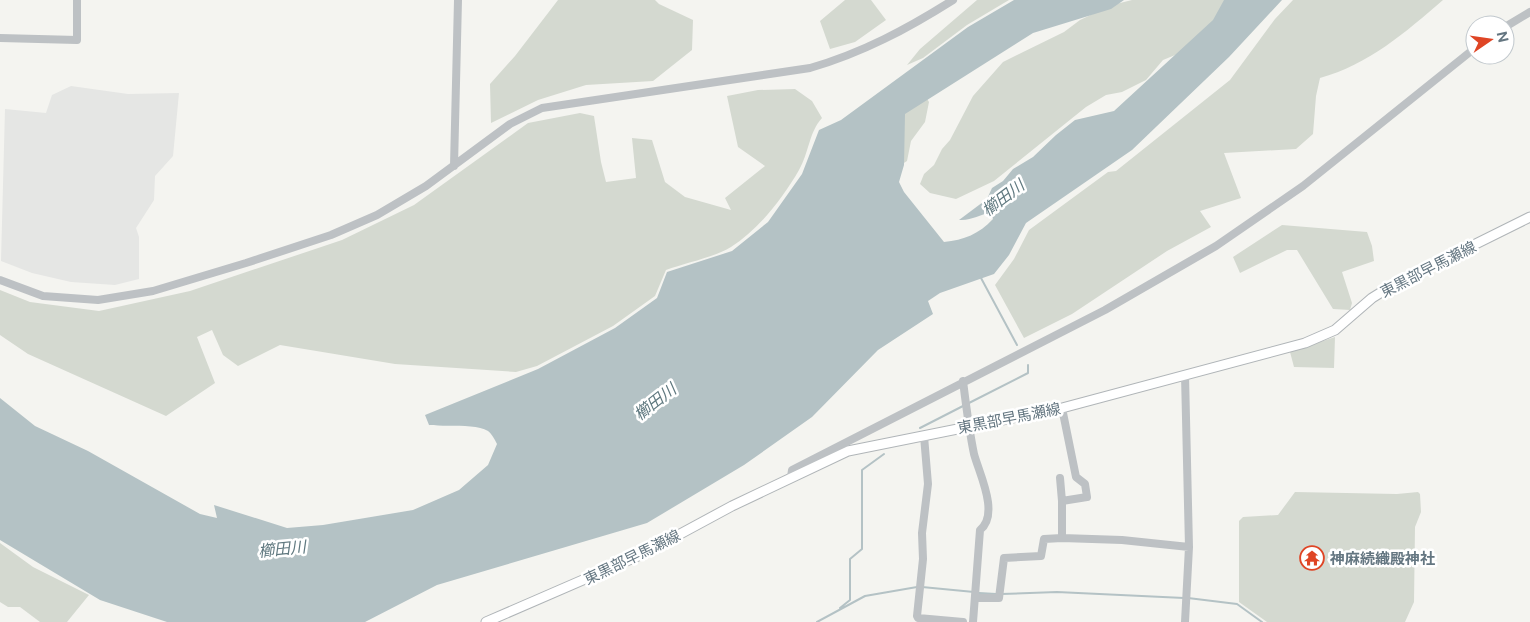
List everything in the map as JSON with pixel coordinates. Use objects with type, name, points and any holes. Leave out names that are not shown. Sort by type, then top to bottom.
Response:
[{"type":"main road","name":"東黒部早馬瀬線","points":[[486,622],[645,553],[791,477],[848,451],[924,436],[970,422],[1062,408],[1322,337],[1335,330],[1372,298],[1393,285],[1530,217]]},
{"type":"street","points":[[0,38],[77,40],[77,0]]},
{"type":"street","points":[[454,166],[458,0]]},
{"type":"street","points":[[0,280],[32,293],[66,299],[122,297],[161,289],[246,263],[352,227],[395,205],[454,166],[510,124],[542,108],[810,68],[847,57],[878,43],[953,0]]},
{"type":"street","points":[[1515,20],[1530,12]]},
{"type":"street","points":[[791,477],[792,470],[1105,310],[1216,246],[1303,186],[1465,56]]},
{"type":"street","points":[[1185,375],[1189,547],[1185,622]]},
{"type":"street","points":[[963,381],[975,456],[986,485],[988,505],[986,524],[980,530],[973,622]]},
{"type":"street","points":[[1062,408],[1076,477],[1084,484],[1087,497],[1062,501]]},
{"type":"street","points":[[924,436],[928,478],[922,533],[923,559],[918,618],[963,622]]},
{"type":"street","points":[[1060,478],[1062,538]]},
{"type":"street","points":[[975,594],[999,598],[1004,558],[1039,557],[1044,539],[1122,540],[1189,547]]},
{"type":"shaded area","points":[[558,0],[655,0],[659,4],[693,20],[692,50],[653,81],[586,85],[538,100],[491,123],[490,84],[515,56]]},
{"type":"shaded area","points":[[845,0],[871,0],[886,20],[855,42],[830,49],[820,21]]},
{"type":"shaded area","points":[[977,0],[1009,0],[967,25],[923,58],[907,65],[920,49]]},
{"type":"shaded area","points":[[1132,0],[1246,0],[1185,51],[1163,60],[1146,80],[1122,92],[1106,95],[1086,107],[994,181],[956,199],[930,193],[920,184],[924,174],[934,165],[942,149],[950,140],[973,96],[1003,62],[1064,32],[1080,20],[1112,5]]},
{"type":"shaded area","points":[[1293,0],[1443,0],[1386,46],[1354,65],[1320,78],[1316,96],[1313,134],[1296,149],[1224,153],[1241,198],[1200,211],[1211,227],[1167,251],[1072,314],[1024,338],[995,285],[1014,259],[1029,230],[1108,172],[1116,171],[1230,80],[1275,19]]},
{"type":"shaded area","points":[[71,86],[128,94],[179,93],[173,156],[155,176],[154,200],[136,228],[139,237],[139,279],[115,285],[71,282],[32,273],[1,261],[5,109],[46,113],[52,95]]},
{"type":"shaded area","points":[[795,89],[812,101],[822,118],[814,130],[799,170],[778,202],[761,222],[741,240],[724,251],[666,270],[655,296],[613,326],[537,366],[516,372],[395,364],[280,345],[238,366],[223,355],[212,330],[197,337],[215,383],[166,416],[28,354],[0,335],[0,290],[30,302],[99,311],[190,291],[342,240],[414,205],[528,123],[580,113],[594,116],[606,182],[636,178],[632,138],[652,140],[665,182],[685,197],[731,210],[725,198],[765,166],[738,147],[727,96],[758,90]]},
{"type":"shaded area","points":[[926,97],[929,102],[925,122],[911,141],[907,161],[893,170],[886,120]]},
{"type":"shaded area","points":[[1282,225],[1367,232],[1372,246],[1374,261],[1342,272],[1352,303],[1350,310],[1333,309],[1297,250],[1287,250],[1240,273],[1233,257]]},
{"type":"shaded area","points":[[1335,337],[1334,368],[1294,367],[1290,352]]},
{"type":"shaded area","points":[[1295,492],[1397,494],[1418,492],[1420,494],[1421,512],[1415,527],[1414,602],[1405,622],[1267,622],[1239,602],[1239,521],[1243,517],[1278,515]]},
{"type":"shaded area","points":[[0,543],[33,567],[89,595],[67,622],[40,622],[20,607],[8,607],[0,602]]},
{"type":"water","name":"櫛田川","points":[[1014,0],[1124,0],[1111,9],[1033,33],[905,114],[904,165],[899,182],[904,192],[944,242],[958,240],[971,235],[988,224],[993,219],[991,213],[959,220],[987,199],[992,188],[1003,181],[1013,169],[1033,157],[1075,120],[1114,111],[1213,20],[1224,0],[1282,0],[1229,57],[1132,150],[1026,223],[1009,255],[994,274],[940,293],[928,301],[933,314],[878,350],[812,417],[744,465],[647,523],[437,585],[365,622],[167,622],[100,600],[0,540],[0,398],[35,426],[88,451],[200,514],[217,518],[214,505],[287,528],[323,525],[413,510],[459,490],[488,465],[497,444],[488,431],[468,426],[429,425],[425,415],[538,369],[615,328],[657,298],[667,272],[732,251],[768,222],[802,174],[819,130],[841,120],[968,27]]},
{"type":"waterway","points":[[981,278],[1017,345]]},
{"type":"waterway","points":[[967,404],[1028,373],[1028,365]]},
{"type":"waterway","points":[[920,428],[963,406]]},
{"type":"waterway","points":[[840,608],[850,600],[850,559],[862,549],[862,470],[884,454]]},
{"type":"waterway","points":[[817,622],[865,596],[917,587]]},
{"type":"waterway","points":[[922,587],[974,592]]},
{"type":"waterway","points":[[1001,594],[1057,592],[1184,598]]},
{"type":"waterway","points":[[979,593],[996,594]]},
{"type":"waterway","points":[[1188,598],[1237,604],[1262,622]]},
{"type":"place","name":"神麻続織殿神社","points":[[1312,558]]}]
